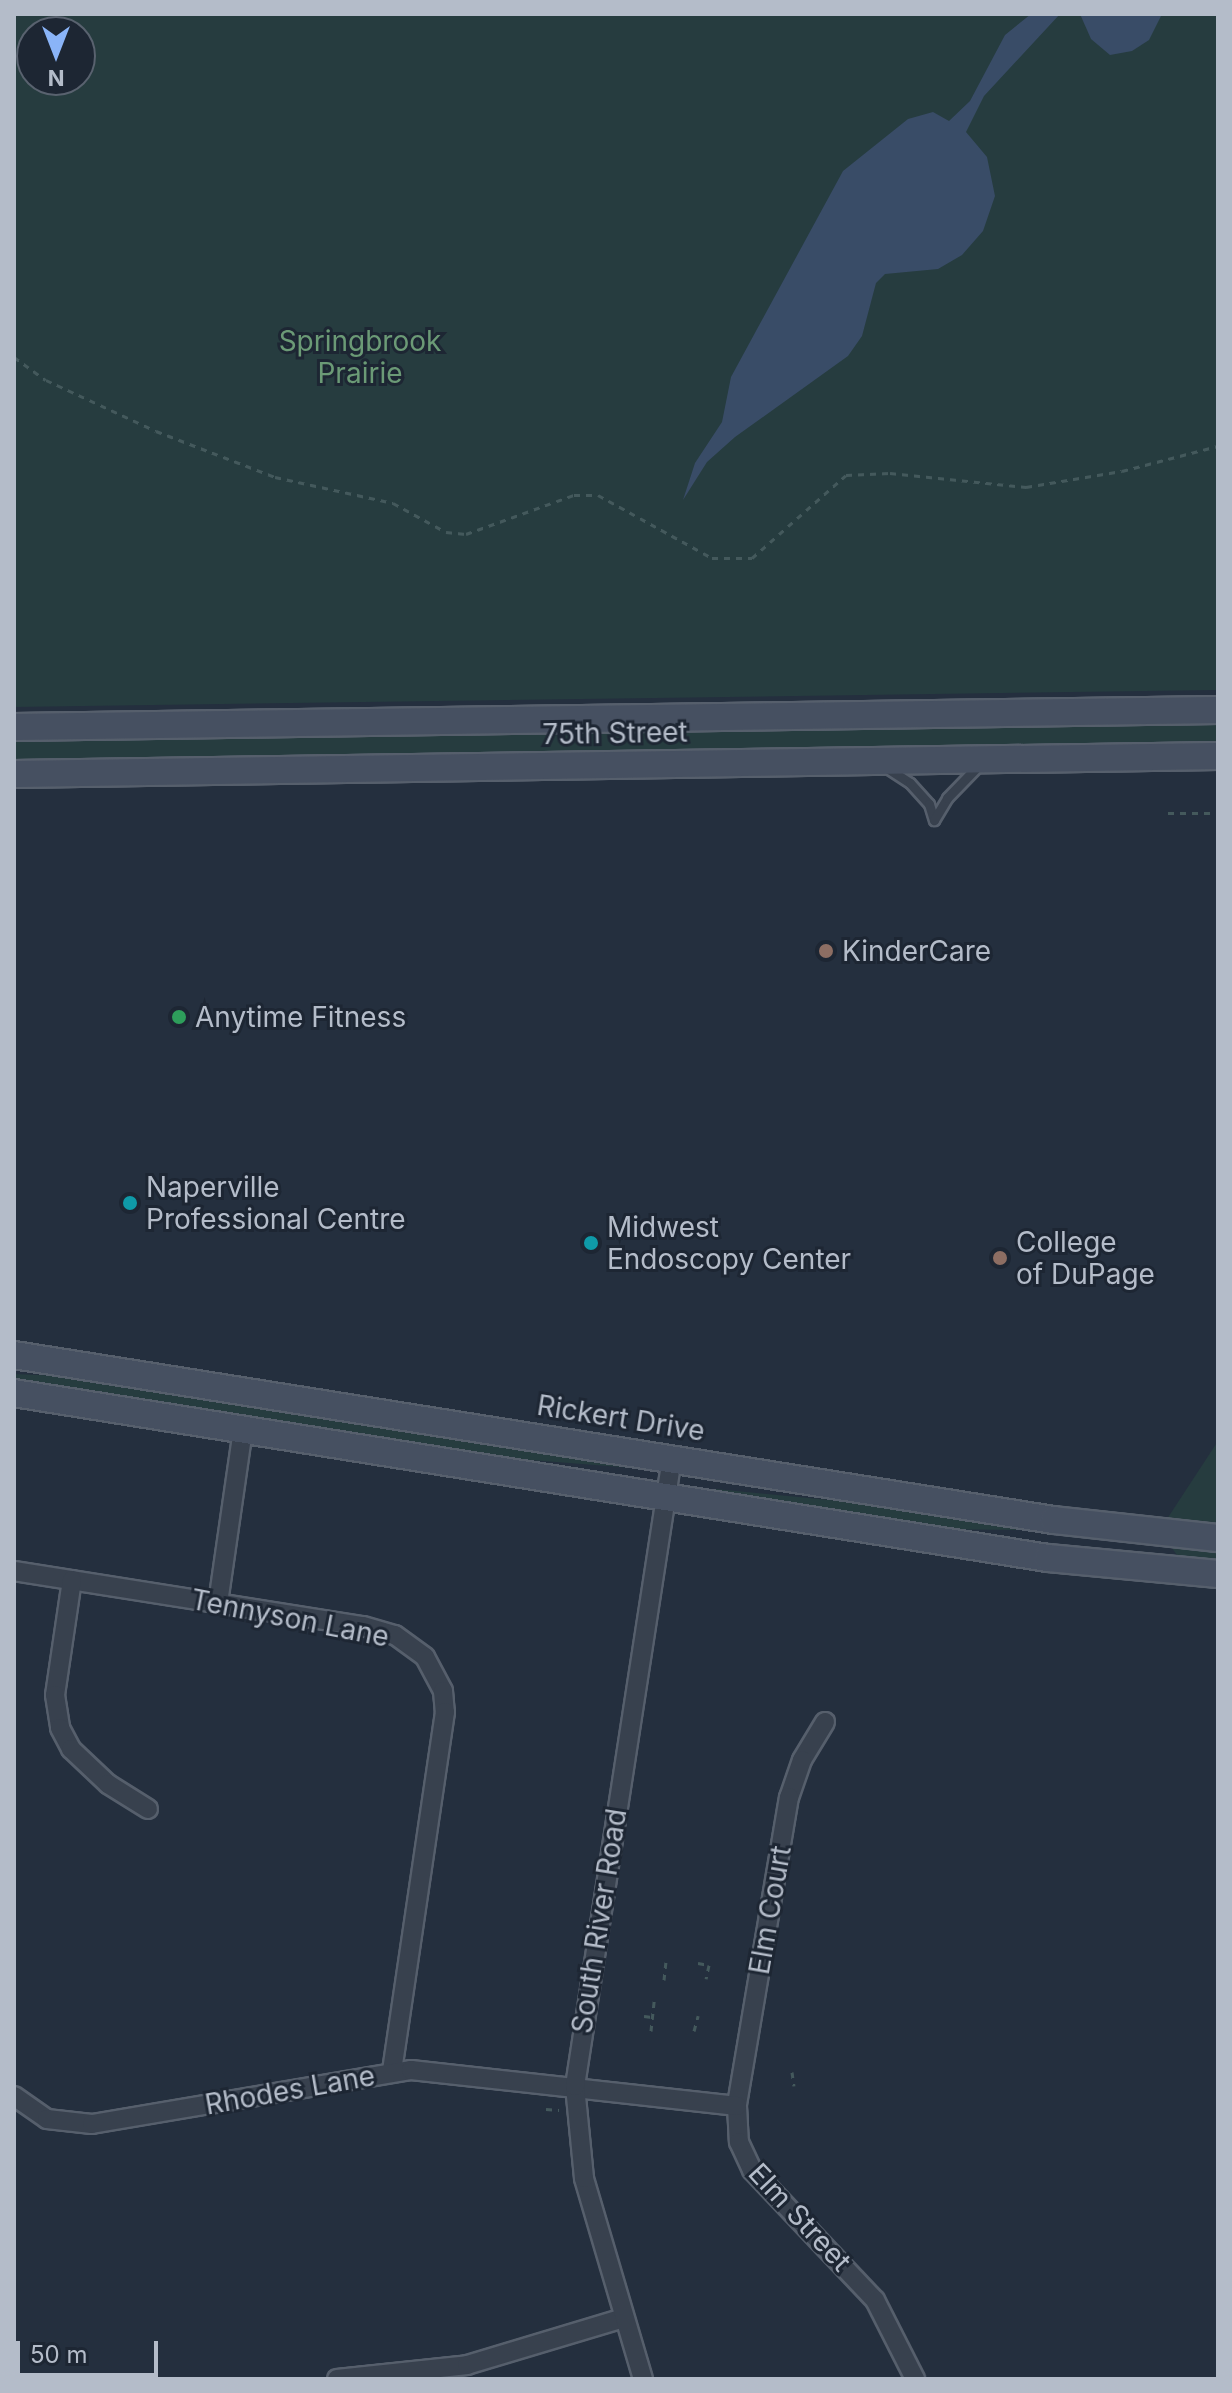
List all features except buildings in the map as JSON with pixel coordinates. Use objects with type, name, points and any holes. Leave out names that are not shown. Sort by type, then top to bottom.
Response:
[{"type":"street","name":"75th Street","points":[[14,727],[1218,710]]},
{"type":"street","name":"75th Street","points":[[14,774],[1218,756]]},
{"type":"street","name":"Rickert Drive","points":[[14,1355],[1054,1520],[1218,1538]]},
{"type":"street","points":[[14,1393],[1048,1558],[1218,1574]]},
{"type":"street","points":[[218,1603],[243,1429]]},
{"type":"street","name":"South River Road","points":[[643,2379],[584,2178],[575,2086],[672,1458]]},
{"type":"street","name":"Tennyson Lane","points":[[14,1571],[395,1635],[425,1657],[443,1691],[444,1731],[392,2072]]},
{"type":"street","points":[[72,1580],[55,1695],[60,1728],[71,1749],[108,1784],[148,1809]]},
{"type":"street","name":"Elm Court","points":[[737,2106],[789,1797],[802,1760],[825,1722]]},
{"type":"street","name":"Rhodes Lane","points":[[14,2096],[47,2119],[92,2124],[392,2072],[437,2072],[575,2086]]},
{"type":"street","points":[[575,2086],[737,2106]]},
{"type":"street","name":"Elm Street","points":[[737,2106],[739,2142],[752,2170],[875,2300],[915,2379]]},
{"type":"street","points":[[337,2379],[467,2365],[624,2318]]},
{"type":"lane","points":[[878,761],[910,783],[929,804],[934,820],[947,798],[984,760]]},
{"type":"path","points":[[14,357],[46,380],[156,431],[275,477],[393,503],[446,532],[466,534],[574,495],[598,495],[712,558],[752,558],[846,475],[890,473],[1026,487],[1122,471],[1218,446]]},
{"type":"path","points":[[1168,813],[1218,813]]},
{"type":"path","points":[[664,1980],[666,1962]]},
{"type":"path","points":[[698,1963],[709,1965],[706,1979]]},
{"type":"path","points":[[651,2031],[654,2001]]},
{"type":"path","points":[[644,2016],[659,2013]]},
{"type":"path","points":[[694,2031],[698,2016]]},
{"type":"path","points":[[792,2072],[794,2086]]},
{"type":"green space","name":"Springbrook Prairie","points":[[14,14],[1218,14],[1218,690],[14,707]]},
{"type":"green space","points":[[1218,721],[1218,746],[14,764],[14,741],[63,738]]},
{"type":"green space","points":[[14,1374],[87,1377],[633,1468],[465,1455],[14,1383]]},
{"type":"green space","points":[[1218,1441],[1218,1525],[1165,1522]]},
{"type":"green space","points":[[716,1489],[871,1504],[1030,1530],[929,1529],[712,1493]]},
{"type":"green space","points":[[1172,1548],[1218,1551],[1218,1565],[1179,1558]]},
{"type":"water","points":[[1031,14],[1060,14],[984,96],[966,132],[987,157],[995,196],[983,231],[962,255],[938,269],[885,274],[876,283],[862,336],[848,356],[735,437],[707,462],[683,500],[695,463],[722,422],[731,377],[843,171],[908,119],[933,112],[949,121],[970,101],[1005,35]]},
{"type":"water","points":[[1080,14],[1162,14],[1149,40],[1132,51],[1110,55],[1091,39]]},
{"type":"place","name":"KinderCare","points":[[826,951]]},
{"type":"place","name":"Anytime Fitness","points":[[179,1017]]},
{"type":"place","name":"Naperville Professional Centre","points":[[130,1203]]},
{"type":"place","name":"Midwest Endoscopy Center","points":[[591,1243]]},
{"type":"place","name":"College of DuPage","points":[[1000,1258]]}]
